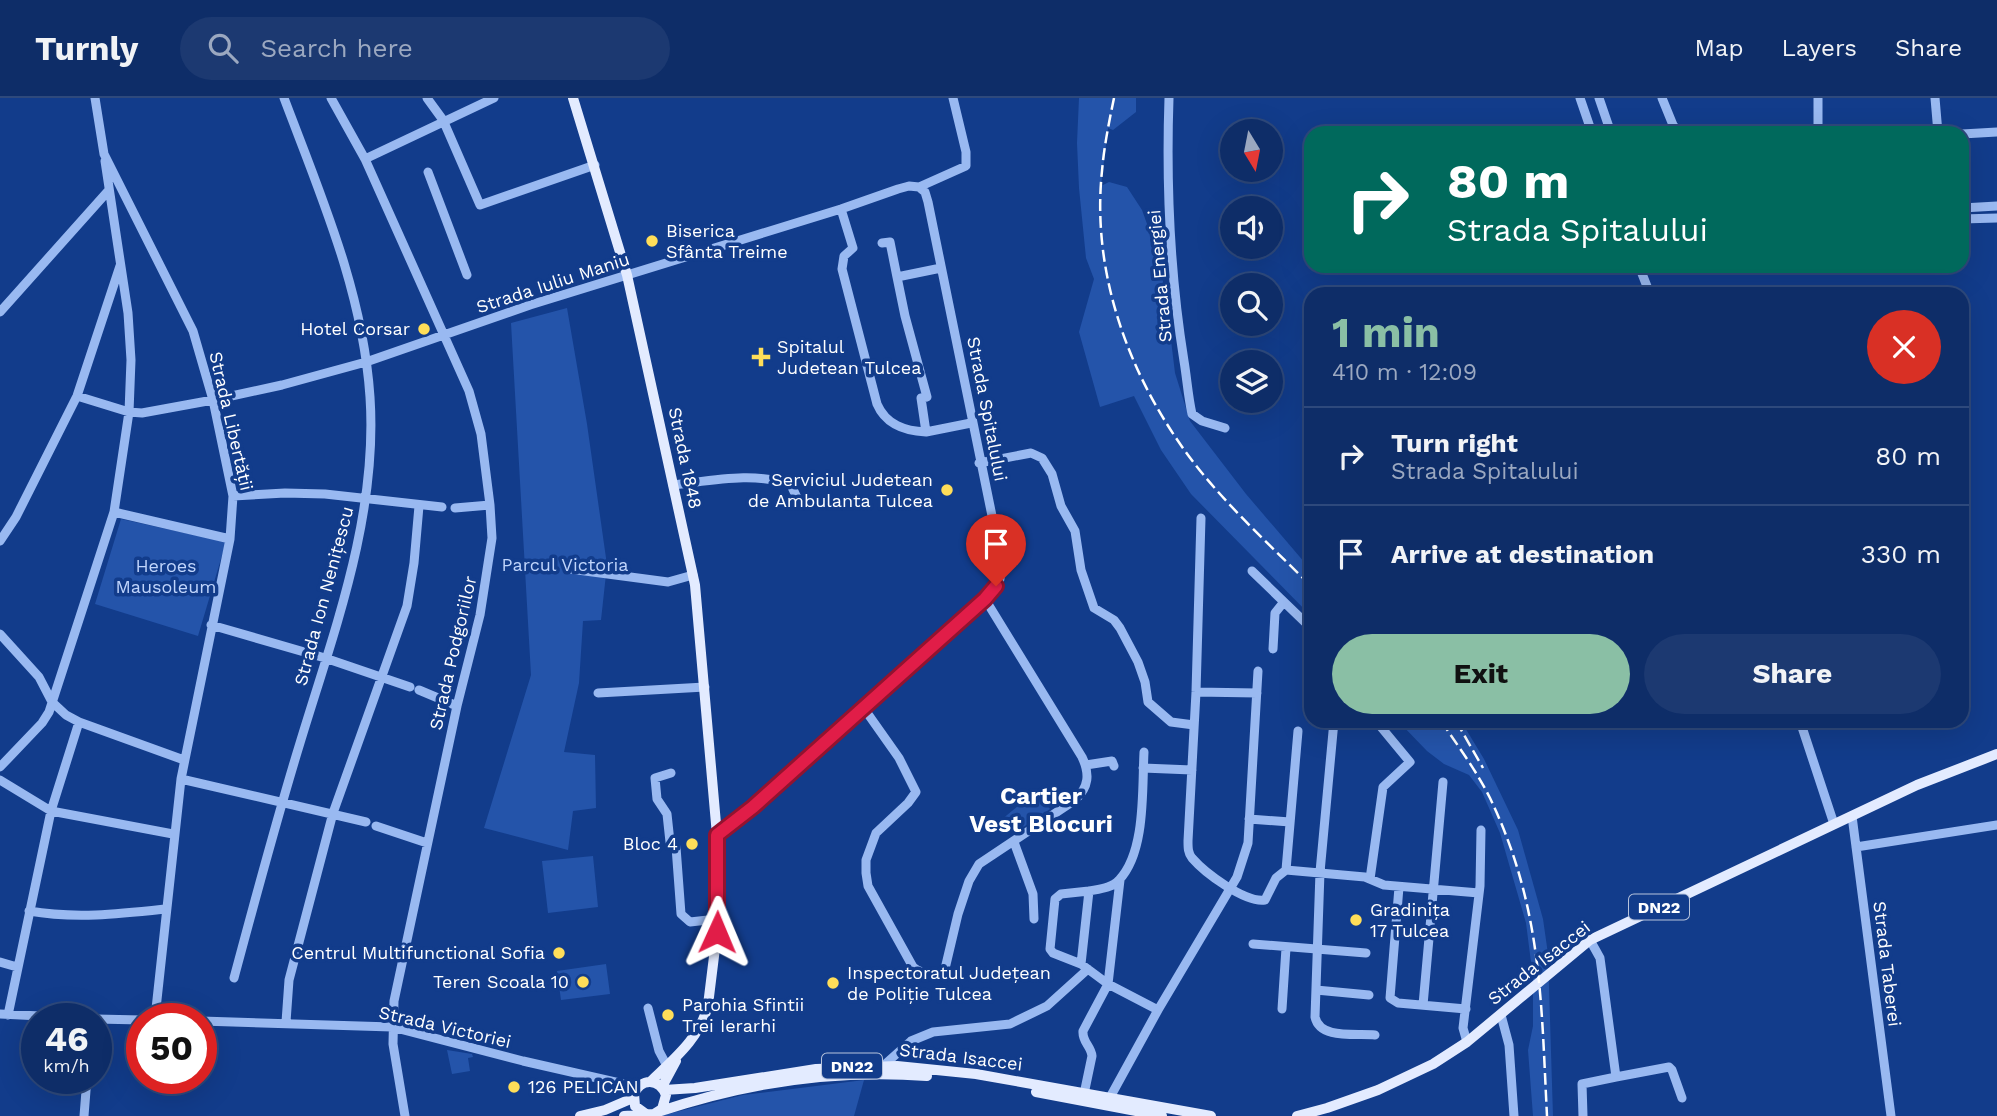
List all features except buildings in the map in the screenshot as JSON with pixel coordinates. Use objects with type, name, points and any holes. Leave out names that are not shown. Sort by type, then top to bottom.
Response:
[{"type":"main road","name":"Strada 1848","points":[[573,98],[627,275],[693,575],[717,835]]},
{"type":"main road","name":"Strada Isaccei","points":[[1297,1116],[1378,1090],[1433,1064],[1467,1042],[1590,940],[1917,785],[1997,754]]},
{"type":"main road","points":[[580,1116],[604,1111],[635,1093],[643,1083],[651,1082],[681,1053],[697,1034],[705,1018],[714,967],[717,835]]},
{"type":"main road","points":[[658,1112],[665,1105],[663,1088],[681,1053]]},
{"type":"main road","name":"Strada Isaccei","points":[[651,1082],[663,1088],[695,1088],[816,1069],[883,1066],[964,1072],[1084,1094],[1162,1116]]},
{"type":"main road","name":"Strada Isaccei","points":[[624,1116],[658,1112],[703,1097],[817,1077],[881,1073],[951,1077],[1211,1116]]},
{"type":"main road","points":[[635,1093],[635,1106],[646,1114]]},
{"type":"street","name":"Strada Libertății","points":[[95,98],[104,154],[189,322],[213,400],[233,496],[230,539],[181,779],[156,1003]]},
{"type":"street","name":"Strada Ion Nenițescu","points":[[234,978],[282,802],[351,572],[366,498],[371,430],[366,362],[348,271],[284,98]]},
{"type":"street","name":"Strada Podgoriilor","points":[[331,98],[365,159],[468,391],[481,434],[490,505],[492,538],[483,601],[457,706],[396,991],[392,1027],[395,1066],[405,1116]]},
{"type":"street","points":[[427,98],[443,120],[480,205],[595,165]]},
{"type":"street","points":[[365,159],[494,98]]},
{"type":"street","name":"Strada Iuliu Maniu","points":[[77,396],[129,412],[142,413],[282,385],[366,362],[627,275],[902,188],[919,187],[966,166],[966,152],[953,98]]},
{"type":"street","name":"Strada Energiei","points":[[1169,98],[1167,155],[1175,303],[1188,398],[1192,414],[1202,421],[1225,428]]},
{"type":"street","points":[[1580,98],[1590,126]]},
{"type":"street","points":[[1599,98],[1609,126]]},
{"type":"street","points":[[1662,98],[1676,126]]},
{"type":"street","points":[[1670,98],[1670,115]]},
{"type":"street","points":[[1818,98],[1818,126]]},
{"type":"street","points":[[1936,98],[1938,126]]},
{"type":"street","points":[[1969,134],[1997,132]]},
{"type":"street","points":[[0,767],[42,723],[52,702],[114,512],[129,412],[130,335],[104,154]]},
{"type":"street","points":[[428,172],[467,275]]},
{"type":"street","name":"Strada Spitalului","points":[[717,835],[753,807],[985,599],[996,586],[1001,572],[928,202],[925,192],[919,187]]},
{"type":"street","points":[[0,312],[109,190]]},
{"type":"street","points":[[1969,208],[1997,206]]},
{"type":"street","points":[[841,209],[853,248],[844,256],[842,269],[881,412],[898,426],[910,431],[926,432],[971,423]]},
{"type":"street","points":[[1969,219],[1997,218]]},
{"type":"street","points":[[882,243],[890,242],[905,316],[926,397],[922,398],[926,432]]},
{"type":"street","points":[[0,541],[16,517],[77,396],[121,265]]},
{"type":"street","points":[[897,277],[941,268]]},
{"type":"street","points":[[979,463],[1031,453],[1038,455],[1046,463],[1054,479],[1061,506],[1075,531],[1081,569],[1094,608],[1118,623],[1142,672],[1148,702],[1171,722],[1194,725]]},
{"type":"street","points":[[673,485],[736,479],[779,481],[791,485],[799,502]]},
{"type":"street","points":[[233,496],[285,493],[366,498],[442,508]]},
{"type":"street","points":[[455,508],[490,505]]},
{"type":"street","points":[[286,1022],[289,980],[333,813],[407,606],[419,506]]},
{"type":"street","points":[[114,512],[230,539]]},
{"type":"street","points":[[1201,518],[1188,851],[1191,857],[1231,889],[1254,901],[1265,900],[1276,878],[1286,870],[1370,879],[1399,887],[1479,893]]},
{"type":"street","points":[[570,569],[668,582],[693,575]]},
{"type":"street","points":[[1252,570],[1304,622]]},
{"type":"street","points":[[863,707],[899,758],[916,788],[915,795],[876,833],[869,847],[867,886],[913,967],[928,974],[944,973],[958,914],[969,881],[979,864],[1082,794],[1088,781],[1086,765],[985,599]]},
{"type":"street","points":[[1273,649],[1275,612],[1283,603]]},
{"type":"street","points":[[211,625],[325,658],[457,706]]},
{"type":"street","points":[[0,634],[39,677],[52,702],[66,715],[184,760]]},
{"type":"street","points":[[1107,1102],[1157,1010],[1231,889],[1248,843],[1258,671]]},
{"type":"street","points":[[598,693],[705,687]]},
{"type":"street","points":[[1196,692],[1257,692]]},
{"type":"street","points":[[4,1014],[17,968],[51,811],[79,722]]},
{"type":"street","points":[[1333,728],[1320,872],[1315,1017],[1321,1029],[1326,1032],[1375,1035]]},
{"type":"street","points":[[1370,879],[1382,787],[1410,762],[1382,728]]},
{"type":"street","points":[[1802,728],[1834,824]]},
{"type":"street","points":[[1286,870],[1298,731]]},
{"type":"street","points":[[1084,1094],[1092,1050],[1083,1038],[1083,1031],[1108,984],[1120,880],[1135,851],[1139,834],[1144,752]]},
{"type":"street","points":[[1086,765],[1112,761],[1114,766]]},
{"type":"street","points":[[1143,768],[1192,770]]},
{"type":"street","points":[[671,773],[654,778],[657,799],[667,814],[670,842],[676,847],[681,914],[690,922],[717,919]]},
{"type":"street","points":[[181,779],[366,822]]},
{"type":"street","points":[[0,780],[51,811],[173,834]]},
{"type":"street","points":[[1423,1005],[1443,782]]},
{"type":"street","name":"Strada Taberei","points":[[1852,816],[1891,1116]]},
{"type":"street","points":[[1249,819],[1290,822]]},
{"type":"street","points":[[1856,847],[1997,825]]},
{"type":"street","points":[[376,826],[427,843]]},
{"type":"street","points":[[1467,1042],[1464,1028],[1479,893],[1481,830]]},
{"type":"street","points":[[1014,842],[1034,894],[1034,919]]},
{"type":"street","points":[[1120,880],[1113,885],[1056,897],[1053,903],[1050,949],[1056,955],[1084,967],[1108,984],[1157,1010]]},
{"type":"street","points":[[1399,887],[1389,995],[1391,1000],[1398,1003],[1466,1009]]},
{"type":"street","points":[[883,1066],[911,1041],[933,1032],[1010,1024],[1047,1006],[1084,967],[1089,891]]},
{"type":"street","points":[[29,911],[59,916],[99,916],[165,909]]},
{"type":"street","points":[[1590,940],[1600,958],[1616,1077]]},
{"type":"street","points":[[1252,944],[1366,953]]},
{"type":"street","points":[[1282,1009],[1286,948]]},
{"type":"street","points":[[0,962],[17,968]]},
{"type":"street","points":[[1316,990],[1369,995]]},
{"type":"street","points":[[648,1008],[659,1051],[667,1066]]},
{"type":"street","points":[[1500,1015],[1509,1045],[1514,1116]]},
{"type":"street","name":"Strada Victoriei","points":[[217,1021],[392,1027],[635,1093]]},
{"type":"street","points":[[1584,1116],[1582,1084],[1669,1067],[1682,1098]]},
{"type":"street","points":[[84,1116],[86,1094]]},
{"type":"green space","points":[[1079,98],[1136,98],[1136,112],[1113,130],[1108,128],[1101,186],[1109,182],[1127,187],[1142,210],[1156,249],[1165,291],[1175,373],[1190,421],[1246,494],[1304,562],[1304,609],[1191,494],[1161,450],[1134,396],[1100,407],[1079,332],[1094,279],[1086,258],[1077,143]]},
{"type":"green space","name":"Parcul Victoria","points":[[567,308],[607,565],[601,620],[583,621],[579,683],[564,752],[595,755],[596,808],[573,811],[568,850],[484,828],[531,675],[511,323]]},
{"type":"green space","name":"Heroes Mausoleum","points":[[121,519],[226,542],[198,636],[95,604]]},
{"type":"green space","points":[[1405,728],[1465,728],[1484,759],[1518,830],[1543,919],[1548,954],[1553,1116],[1533,1116],[1528,1050],[1533,1026],[1533,978],[1526,923],[1500,833],[1482,792],[1469,775],[1444,764]]},
{"type":"green space","points":[[1036,791],[1050,809],[1013,834],[1001,820]]},
{"type":"green space","points":[[593,856],[598,907],[548,913],[542,861]]},
{"type":"green space","name":"Teren Scoala 10","points":[[606,964],[610,994],[561,1000],[557,971]]},
{"type":"green space","points":[[447,1050],[472,1054],[473,1057],[468,1058],[470,1071],[452,1074]]},
{"type":"green space","points":[[864,1080],[854,1116],[660,1116],[743,1095]]},
{"type":"railway","points":[[1114,98],[1105,144],[1100,210],[1110,288],[1120,326],[1134,362],[1152,398],[1194,463],[1235,511],[1304,579]]},
{"type":"railway","points":[[1446,728],[1490,798],[1520,877],[1536,954],[1547,1116]]},
{"type":"railway","points":[[1460,728],[1483,768]]},
{"type":"place","name":"Biserica Sfânta Treime","points":[[652,241]]},
{"type":"place","name":"Hotel Corsar","points":[[424,329]]},
{"type":"place","name":"Spitalul Judetean Tulcea","points":[[761,357]]},
{"type":"place","name":"Serviciul Judetean de Ambulanta Tulcea","points":[[947,490]]},
{"type":"place","name":"Bloc 4","points":[[692,844]]},
{"type":"place","name":"Gradinița 17 Tulcea","points":[[1356,920]]},
{"type":"place","name":"Centrul Multifunctional Sofia","points":[[559,953]]},
{"type":"place","name":"Teren Scoala 10","points":[[583,982]]},
{"type":"place","name":"Inspectoratul Județean de Poliție Tulcea","points":[[833,983]]},
{"type":"place","name":"Parohia Sfintii Trei Ierarhi","points":[[668,1015]]},
{"type":"place","name":"126 PELICAN","points":[[514,1087]]},
{"type":"district","name":"Cartier Vest Blocuri","points":[[1041,810]]},
{"type":"route","points":[[717,932],[717,835],[753,807],[985,599],[996,586]]}]
